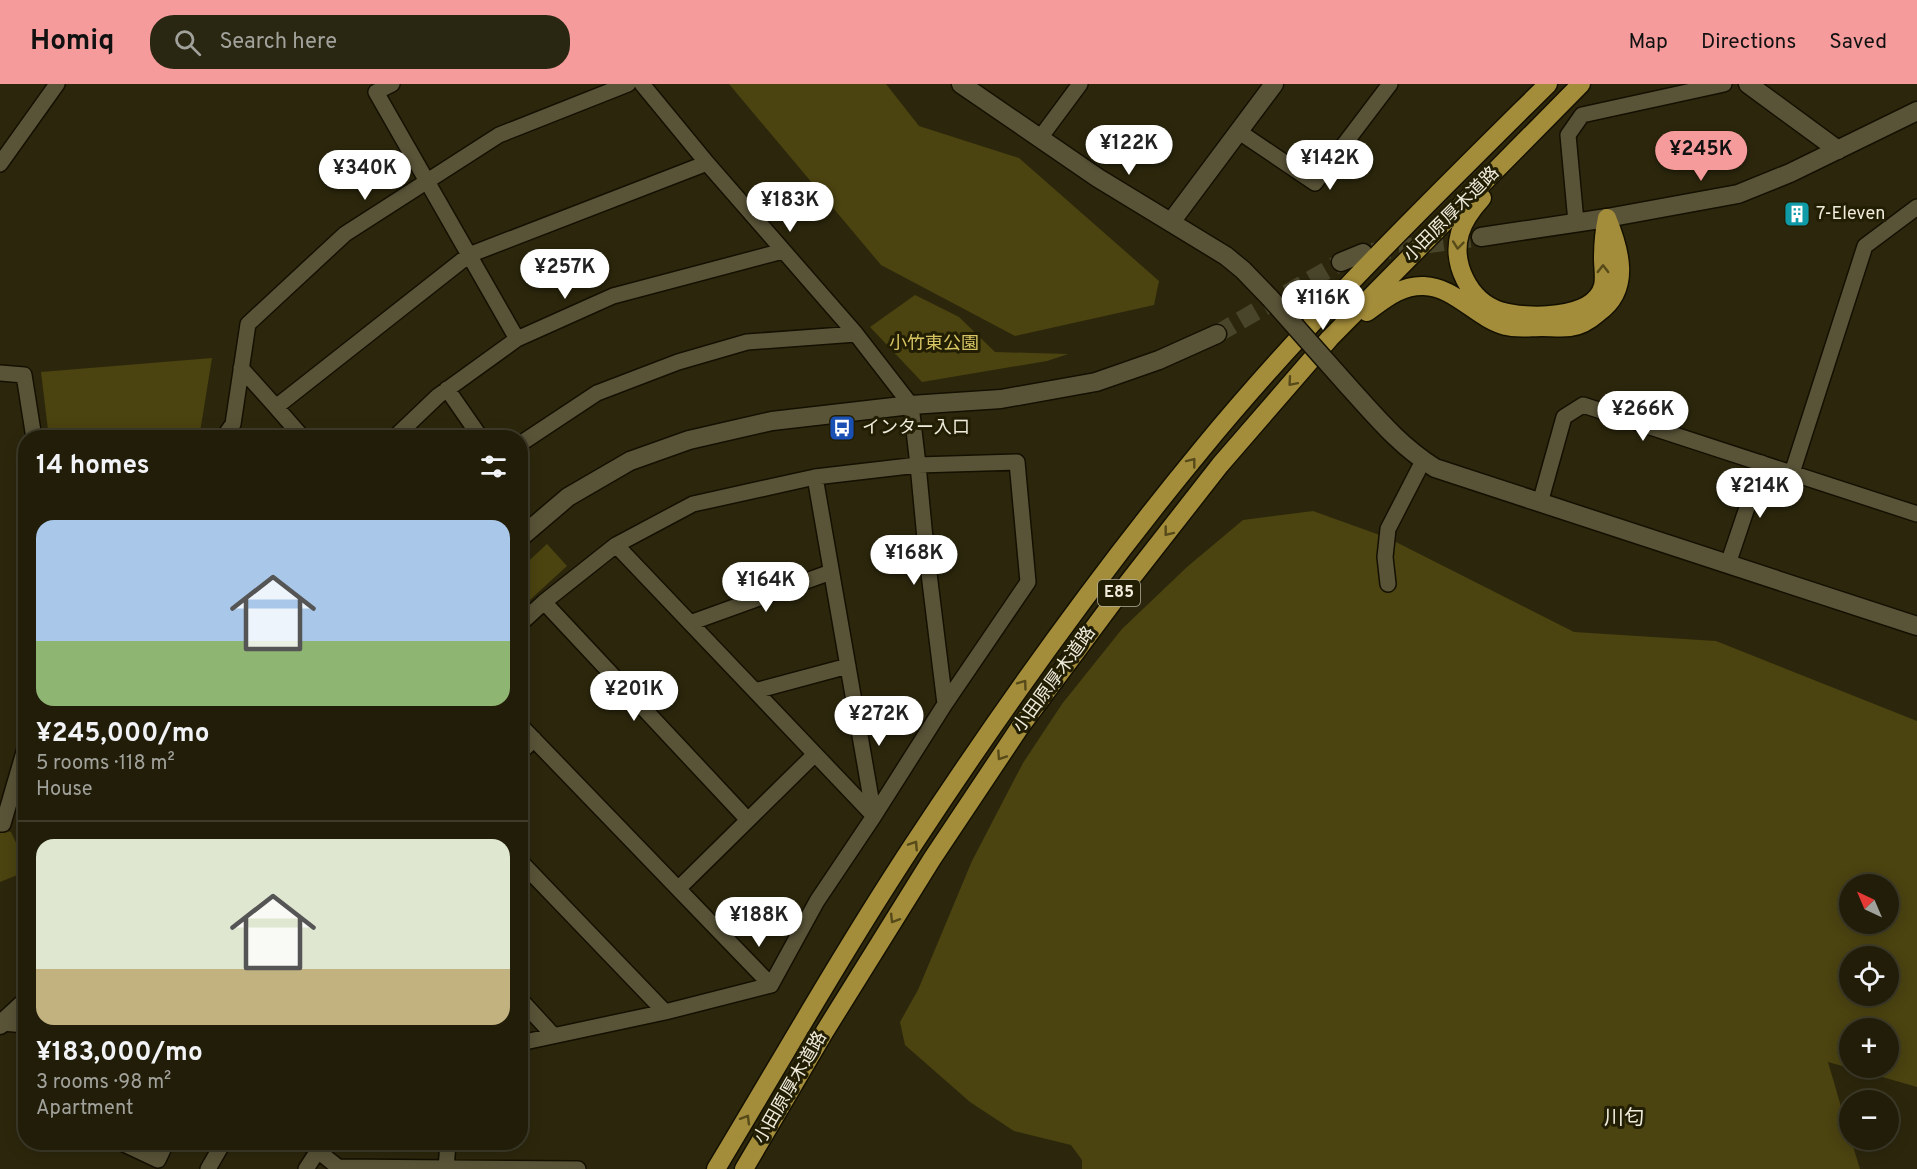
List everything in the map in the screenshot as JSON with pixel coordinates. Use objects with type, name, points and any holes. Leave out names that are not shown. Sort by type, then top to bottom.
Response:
[{"type":"highway","name":"小田原厚木道路","points":[[716,1169],[912,847],[1002,713],[1096,583],[1203,448],[1287,352],[1382,249],[1548,84]]},
{"type":"highway","name":"小田原厚木道路","points":[[744,1169],[837,1010],[932,859],[1020,727],[1116,598],[1220,465],[1330,338],[1582,84]]},
{"type":"highway","points":[[1582,84],[1469,212],[1460,233],[1457,253],[1461,273],[1471,290],[1485,303],[1498,310],[1516,314],[1561,314],[1578,310],[1594,300],[1603,286],[1603,239],[1607,218]]},
{"type":"highway","points":[[1330,338],[1391,294],[1408,287],[1425,286],[1444,290],[1473,309],[1507,326],[1570,327],[1587,322],[1603,310],[1614,296],[1621,279],[1621,262],[1607,218]]},
{"type":"street","points":[[0,164],[57,84]]},
{"type":"street","points":[[392,84],[376,92],[517,339]]},
{"type":"street","points":[[229,430],[233,424],[248,324],[345,234],[499,135],[628,84]]},
{"type":"street","points":[[642,84],[707,163],[856,334],[910,405],[945,704]]},
{"type":"street","points":[[961,84],[1098,178],[1226,256],[1270,298],[1386,428],[1412,453],[1435,468],[1917,626]]},
{"type":"street","points":[[1040,138],[1080,84]]},
{"type":"street","points":[[1171,222],[1274,84]]},
{"type":"street","points":[[1238,131],[1315,183],[1390,84]]},
{"type":"street","points":[[1576,222],[1568,135],[1582,114],[1724,84]]},
{"type":"street","points":[[1748,84],[1838,150]]},
{"type":"street","points":[[1481,237],[1607,218],[1738,194],[1790,173],[1917,111]]},
{"type":"street","points":[[276,407],[469,255],[707,163]]},
{"type":"street","points":[[1792,473],[1864,246],[1917,207]]},
{"type":"street","points":[[403,430],[447,389],[517,339],[613,296],[783,251]]},
{"type":"street","points":[[1341,262],[1363,253]]},
{"type":"street","points":[[528,439],[597,393],[678,362],[747,342],[856,334]]},
{"type":"street","points":[[528,531],[568,497],[619,467],[689,440],[772,422],[910,405],[1001,399],[1096,381],[1159,360],[1217,334]]},
{"type":"street","points":[[241,368],[296,430]]},
{"type":"street","points":[[0,372],[24,375],[33,430]]},
{"type":"street","points":[[447,389],[475,430]]},
{"type":"street","points":[[1540,503],[1564,417],[1583,405],[1917,514]]},
{"type":"street","points":[[1388,584],[1385,557],[1388,529],[1423,461]]},
{"type":"street","points":[[528,617],[616,545],[693,504],[815,477],[918,465],[1017,462],[1028,582],[945,704],[817,901],[771,985],[665,1012],[528,1041]]},
{"type":"street","points":[[1728,564],[1762,463]]},
{"type":"street","points":[[815,477],[874,816]]},
{"type":"street","points":[[616,545],[874,816]]},
{"type":"street","points":[[690,623],[831,572]]},
{"type":"street","points":[[544,602],[747,820]]},
{"type":"street","points":[[755,691],[848,666]]},
{"type":"street","points":[[528,733],[771,985]]},
{"type":"street","points":[[528,745],[534,739]]},
{"type":"street","points":[[679,888],[815,754]]},
{"type":"street","points":[[0,824],[3,824],[18,772]]},
{"type":"street","points":[[528,869],[665,1012]]},
{"type":"street","points":[[1,1024],[18,1008]]},
{"type":"street","points":[[528,1008],[553,1035]]},
{"type":"street","points":[[1,1024],[18,1025]]},
{"type":"street","points":[[137,1150],[158,1160],[163,1150]]},
{"type":"street","points":[[208,1169],[219,1150]]},
{"type":"street","points":[[306,1169],[315,1150]]},
{"type":"street","points":[[322,1150],[338,1167],[578,1169]]},
{"type":"street","points":[[446,1168],[447,1150]]},
{"type":"green space","points":[[729,84],[886,84],[919,126],[1019,158],[1159,281],[1154,305],[1015,336],[881,265]]},
{"type":"green space","name":"小竹東公園","points":[[915,295],[959,317],[995,352],[1068,354],[1047,361],[922,382],[870,327]]},
{"type":"green space","points":[[212,358],[200,430],[48,430],[41,372]]},
{"type":"green space","points":[[1313,511],[1388,538],[1574,632],[1716,641],[1917,721],[1917,1087],[1886,1078],[1899,1078],[1899,1018],[1839,1018],[1839,1065],[1828,1062],[1839,1100],[1839,1150],[1854,1150],[1860,1169],[1082,1169],[1082,1160],[1071,1145],[1014,1131],[970,1102],[905,1045],[900,1022],[918,990],[972,861],[1023,763],[1062,704],[1122,629],[1187,567],[1243,520]]},
{"type":"green space","points":[[547,544],[567,566],[528,602],[528,562]]},
{"type":"green space","points":[[0,829],[11,832],[18,847],[18,875],[0,882]]},
{"type":"tunnel","points":[[1372,252],[1481,237]]},
{"type":"tunnel","points":[[1217,334],[1341,262]]},
{"type":"place","name":"7-Eleven","points":[[1797,214]]},
{"type":"place","name":"インター入口","points":[[842,428]]},
{"type":"district","name":"川匂","points":[[1624,1119]]}]
